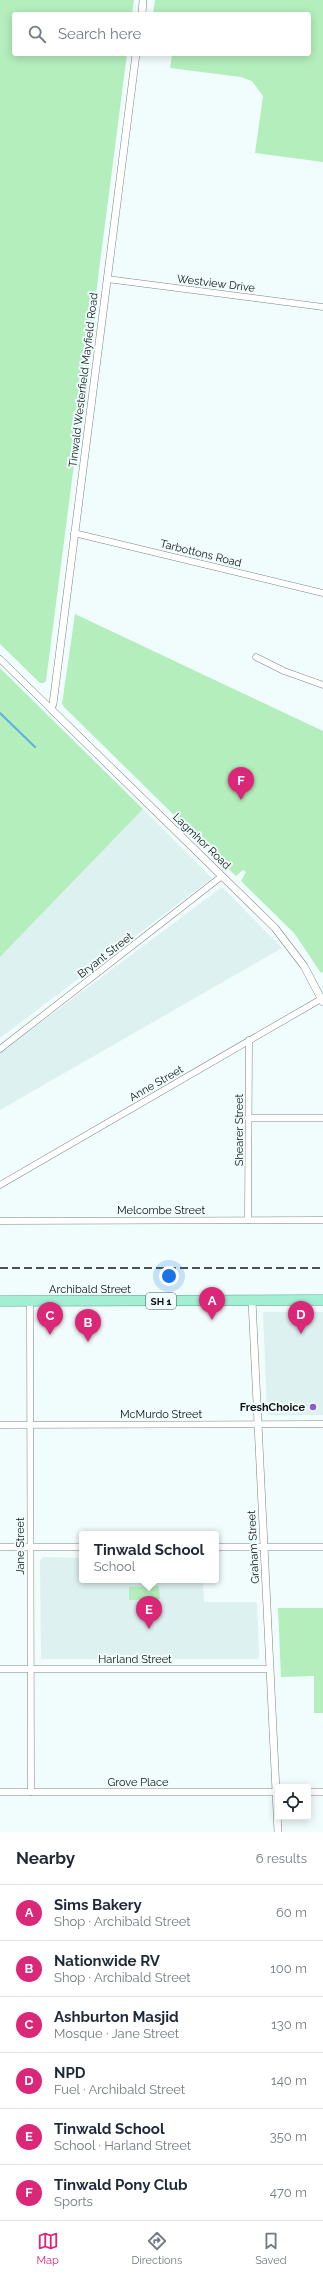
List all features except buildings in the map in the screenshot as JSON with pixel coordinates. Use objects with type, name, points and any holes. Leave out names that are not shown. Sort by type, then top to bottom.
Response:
[{"type":"highway","name":"Archibald Street","points":[[0,1301],[323,1300]]},
{"type":"street","points":[[142,12],[143,0]]},
{"type":"street","name":"Tinwald Westerfield Mayfield Road","points":[[50,708],[53,704],[136,56]]},
{"type":"street","name":"Westview Drive","points":[[107,279],[323,306]]},
{"type":"street","name":"Tarbottons Road","points":[[74,533],[323,593]]},
{"type":"street","points":[[256,657],[284,671],[323,685]]},
{"type":"street","points":[[0,659],[50,708]]},
{"type":"street","name":"Lagmhor Road","points":[[50,708],[284,938],[304,966],[322,1000]]},
{"type":"street","name":"Bryant Street","points":[[0,1049],[222,876]]},
{"type":"street","name":"Anne Street","points":[[0,1185],[249,1040],[322,1000]]},
{"type":"street","name":"Shearer Street","points":[[248,1220],[249,1040]]},
{"type":"street","points":[[248,1118],[323,1118]]},
{"type":"street","name":"Melcombe Street","points":[[0,1221],[323,1220]]},
{"type":"street","name":"Jane Street","points":[[30,1301],[31,1792]]},
{"type":"street","name":"Graham Street","points":[[252,1301],[277,1784]]},
{"type":"street","name":"McMurdo Street","points":[[0,1424],[323,1424]]},
{"type":"street","points":[[0,1547],[79,1547]]},
{"type":"street","points":[[219,1547],[323,1547]]},
{"type":"street","name":"Harland Street","points":[[0,1669],[270,1669]]},
{"type":"street","name":"Grove Place","points":[[0,1792],[275,1792]]},
{"type":"street","points":[[311,1792],[323,1792]]},
{"type":"street","name":"Graham Street","points":[[278,1820],[278,1832]]},
{"type":"shaded area","points":[[143,809],[212,878],[0,1038],[0,957]]},
{"type":"shaded area","points":[[222,887],[282,948],[0,1110],[0,1053]]},
{"type":"shaded area","points":[[263,1312],[323,1312],[323,1415],[269,1415],[267,1412]]},
{"type":"shaded area","points":[[43,1557],[79,1558],[79,1583],[203,1583],[204,1602],[257,1602],[259,1656],[257,1659],[41,1659],[40,1561]]},
{"type":"green space","points":[[0,0],[134,0],[132,12],[12,12],[12,56],[127,56],[46,681],[44,683],[40,683],[0,644]]},
{"type":"green space","points":[[155,0],[323,0],[323,162],[255,153],[263,96],[252,81],[241,77],[170,68],[172,56],[311,56],[311,12],[153,12]]},
{"type":"green space","points":[[75,614],[323,731],[323,972],[321,973],[294,933],[241,881],[246,872],[243,870],[236,876],[64,707],[62,704]]},
{"type":"green space","points":[[0,668],[143,809],[0,957]]},
{"type":"green space","points":[[159,1586],[160,1599],[129,1600],[129,1587]]},
{"type":"green space","points":[[278,1608],[323,1608],[323,1713],[314,1713],[314,1676],[281,1677]]},
{"type":"waterway","points":[[0,713],[35,747]]},
{"type":"railway","points":[[0,1268],[323,1268]]},
{"type":"place","name":"Tinwald Pony Club","points":[[241,800]]},
{"type":"place","name":"Sims Bakery","points":[[212,1320]]},
{"type":"place","name":"NPD","points":[[301,1334]]},
{"type":"place","name":"Ashburton Masjid","points":[[50,1335]]},
{"type":"place","name":"Nationwide RV","points":[[88,1342]]},
{"type":"place","name":"FreshChoice","points":[[313,1407]]},
{"type":"place","name":"Tinwald School","points":[[149,1629]]}]
